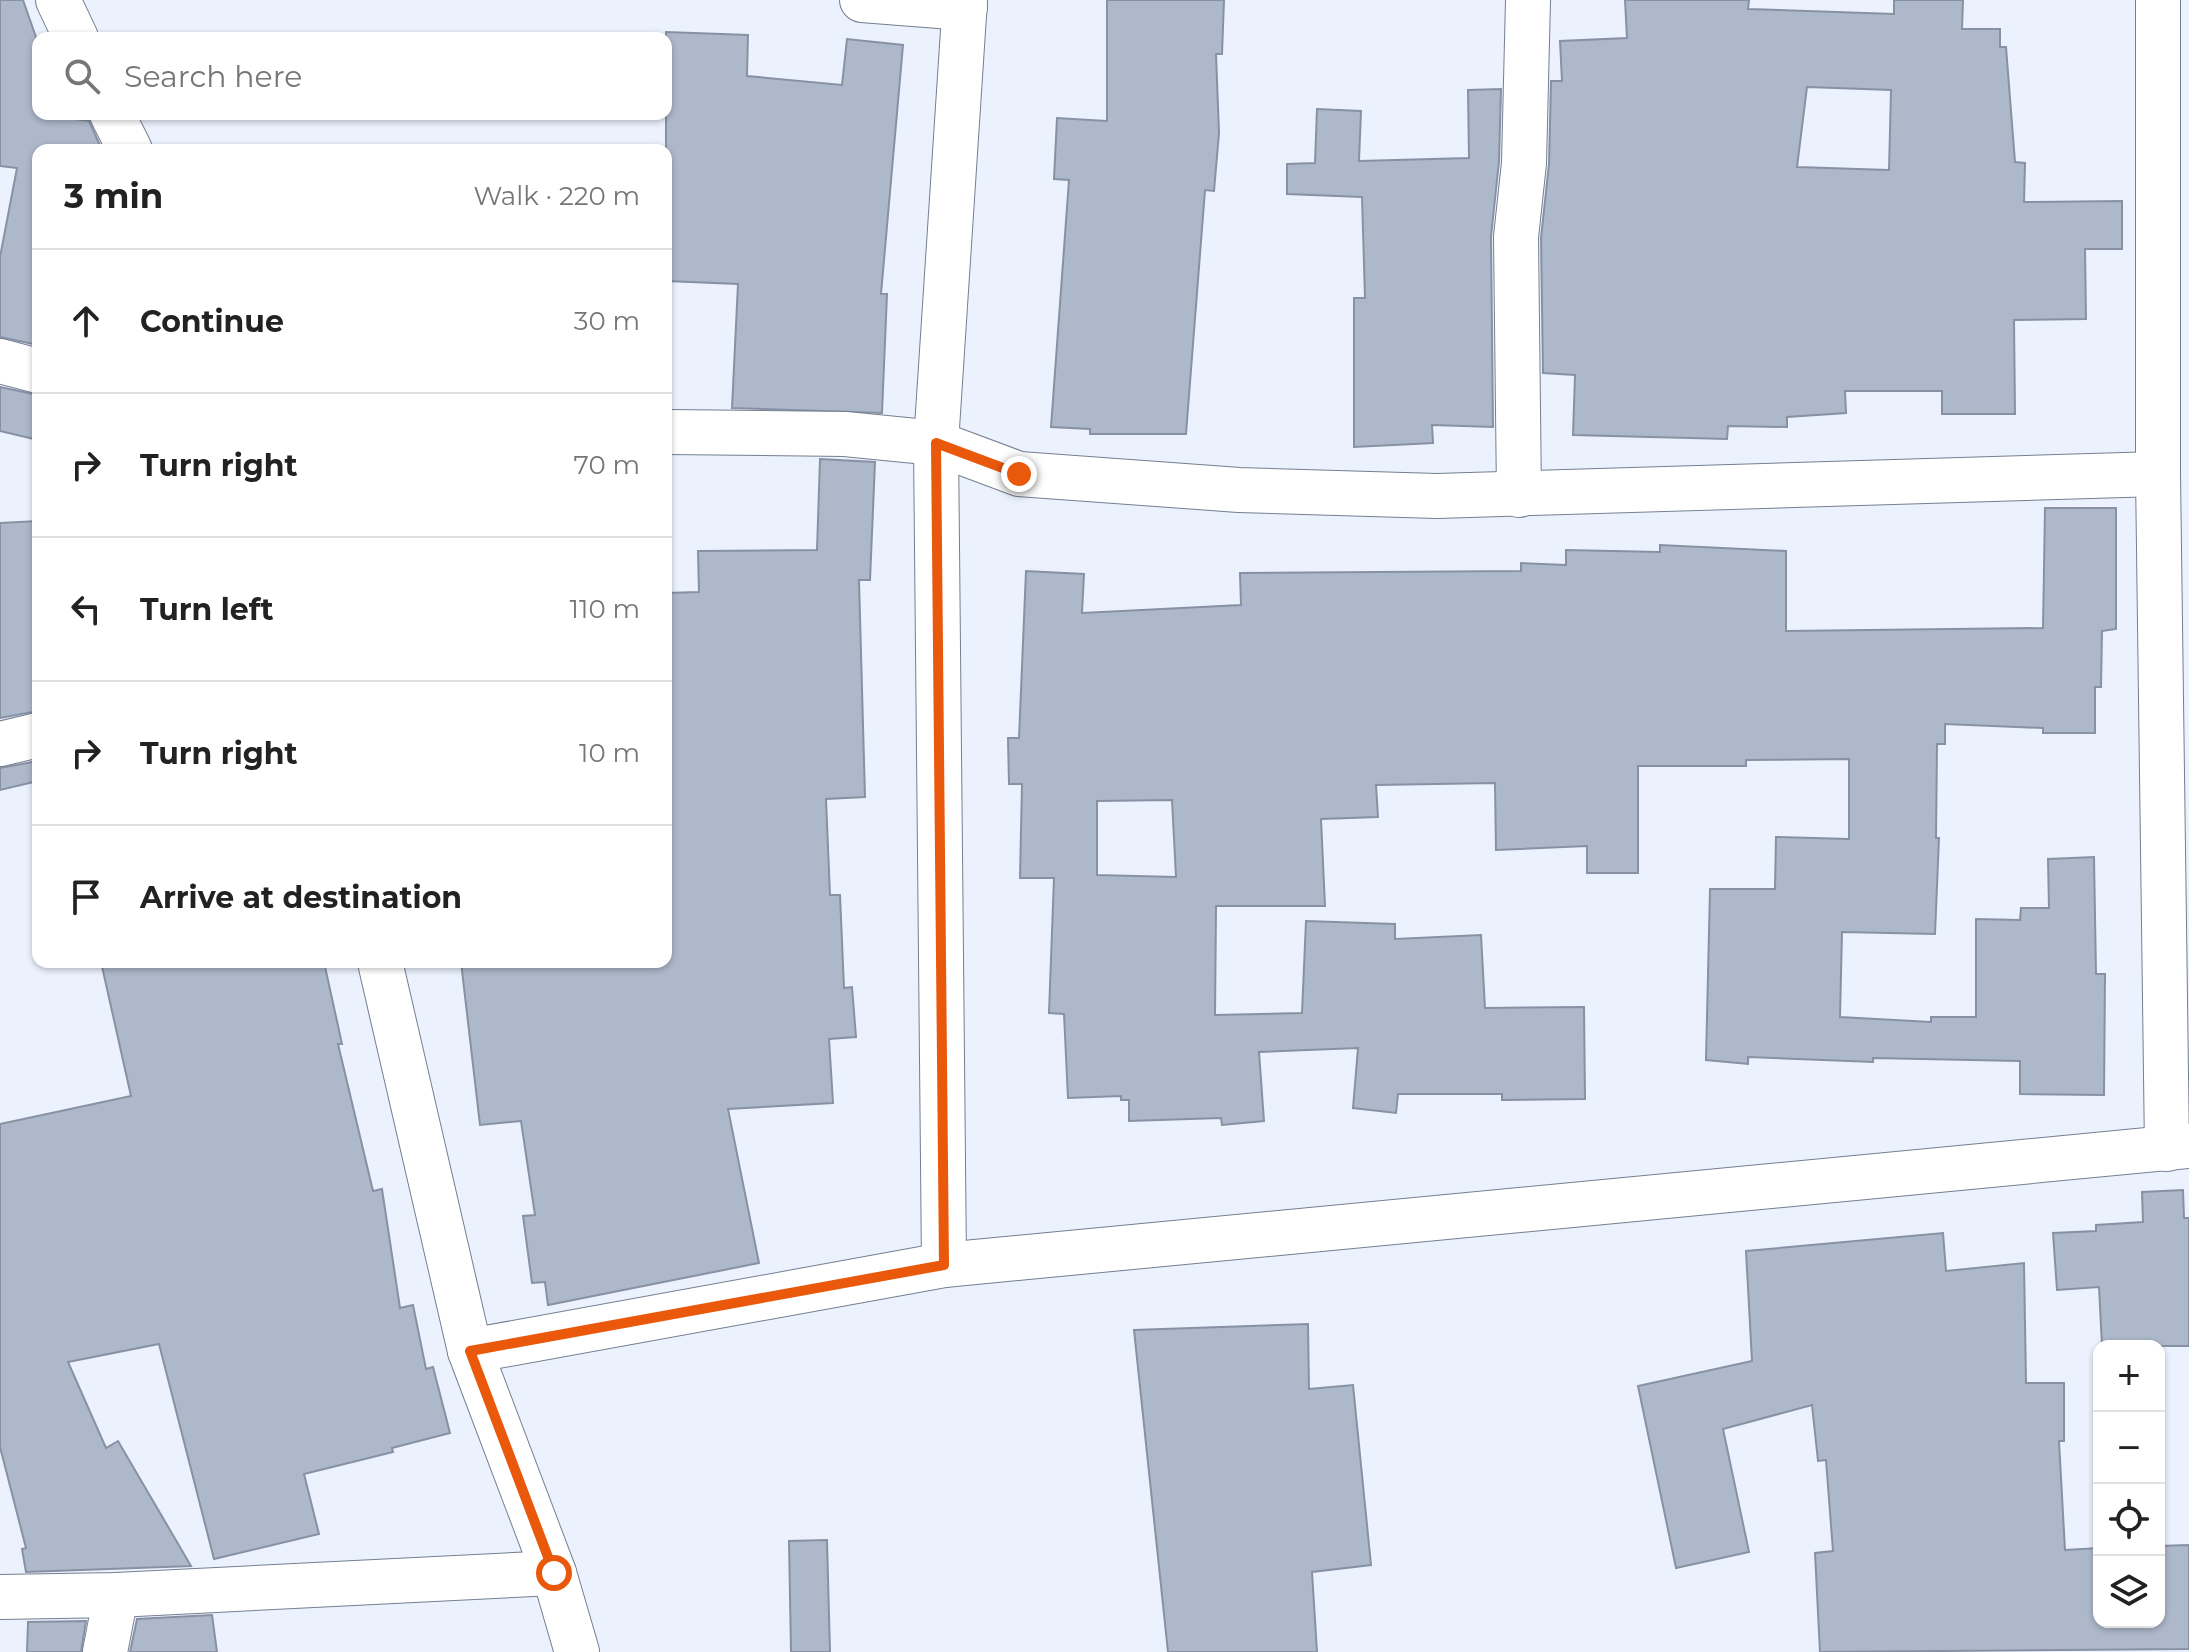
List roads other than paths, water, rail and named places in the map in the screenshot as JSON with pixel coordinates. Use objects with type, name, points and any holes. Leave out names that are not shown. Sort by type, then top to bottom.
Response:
[{"type":"street","points":[[58,0],[73,32]]},
{"type":"street","points":[[862,0],[965,4],[936,443],[944,1265]]},
{"type":"street","points":[[1519,495],[1516,237],[1524,163],[1528,0]]},
{"type":"street","points":[[470,1351],[944,1265],[2178,1148],[2158,474],[2158,0]]},
{"type":"street","points":[[115,120],[127,144]]},
{"type":"street","points":[[0,361],[32,369]]},
{"type":"street","points":[[672,432],[845,434],[936,443],[1019,474],[1239,490],[1519,495],[2158,474]]},
{"type":"street","points":[[0,744],[32,736]]},
{"type":"street","points":[[381,968],[470,1351],[554,1573],[577,1652]]},
{"type":"street","points":[[0,1597],[116,1595],[554,1573]]},
{"type":"street","points":[[105,1652],[116,1595]]}]
